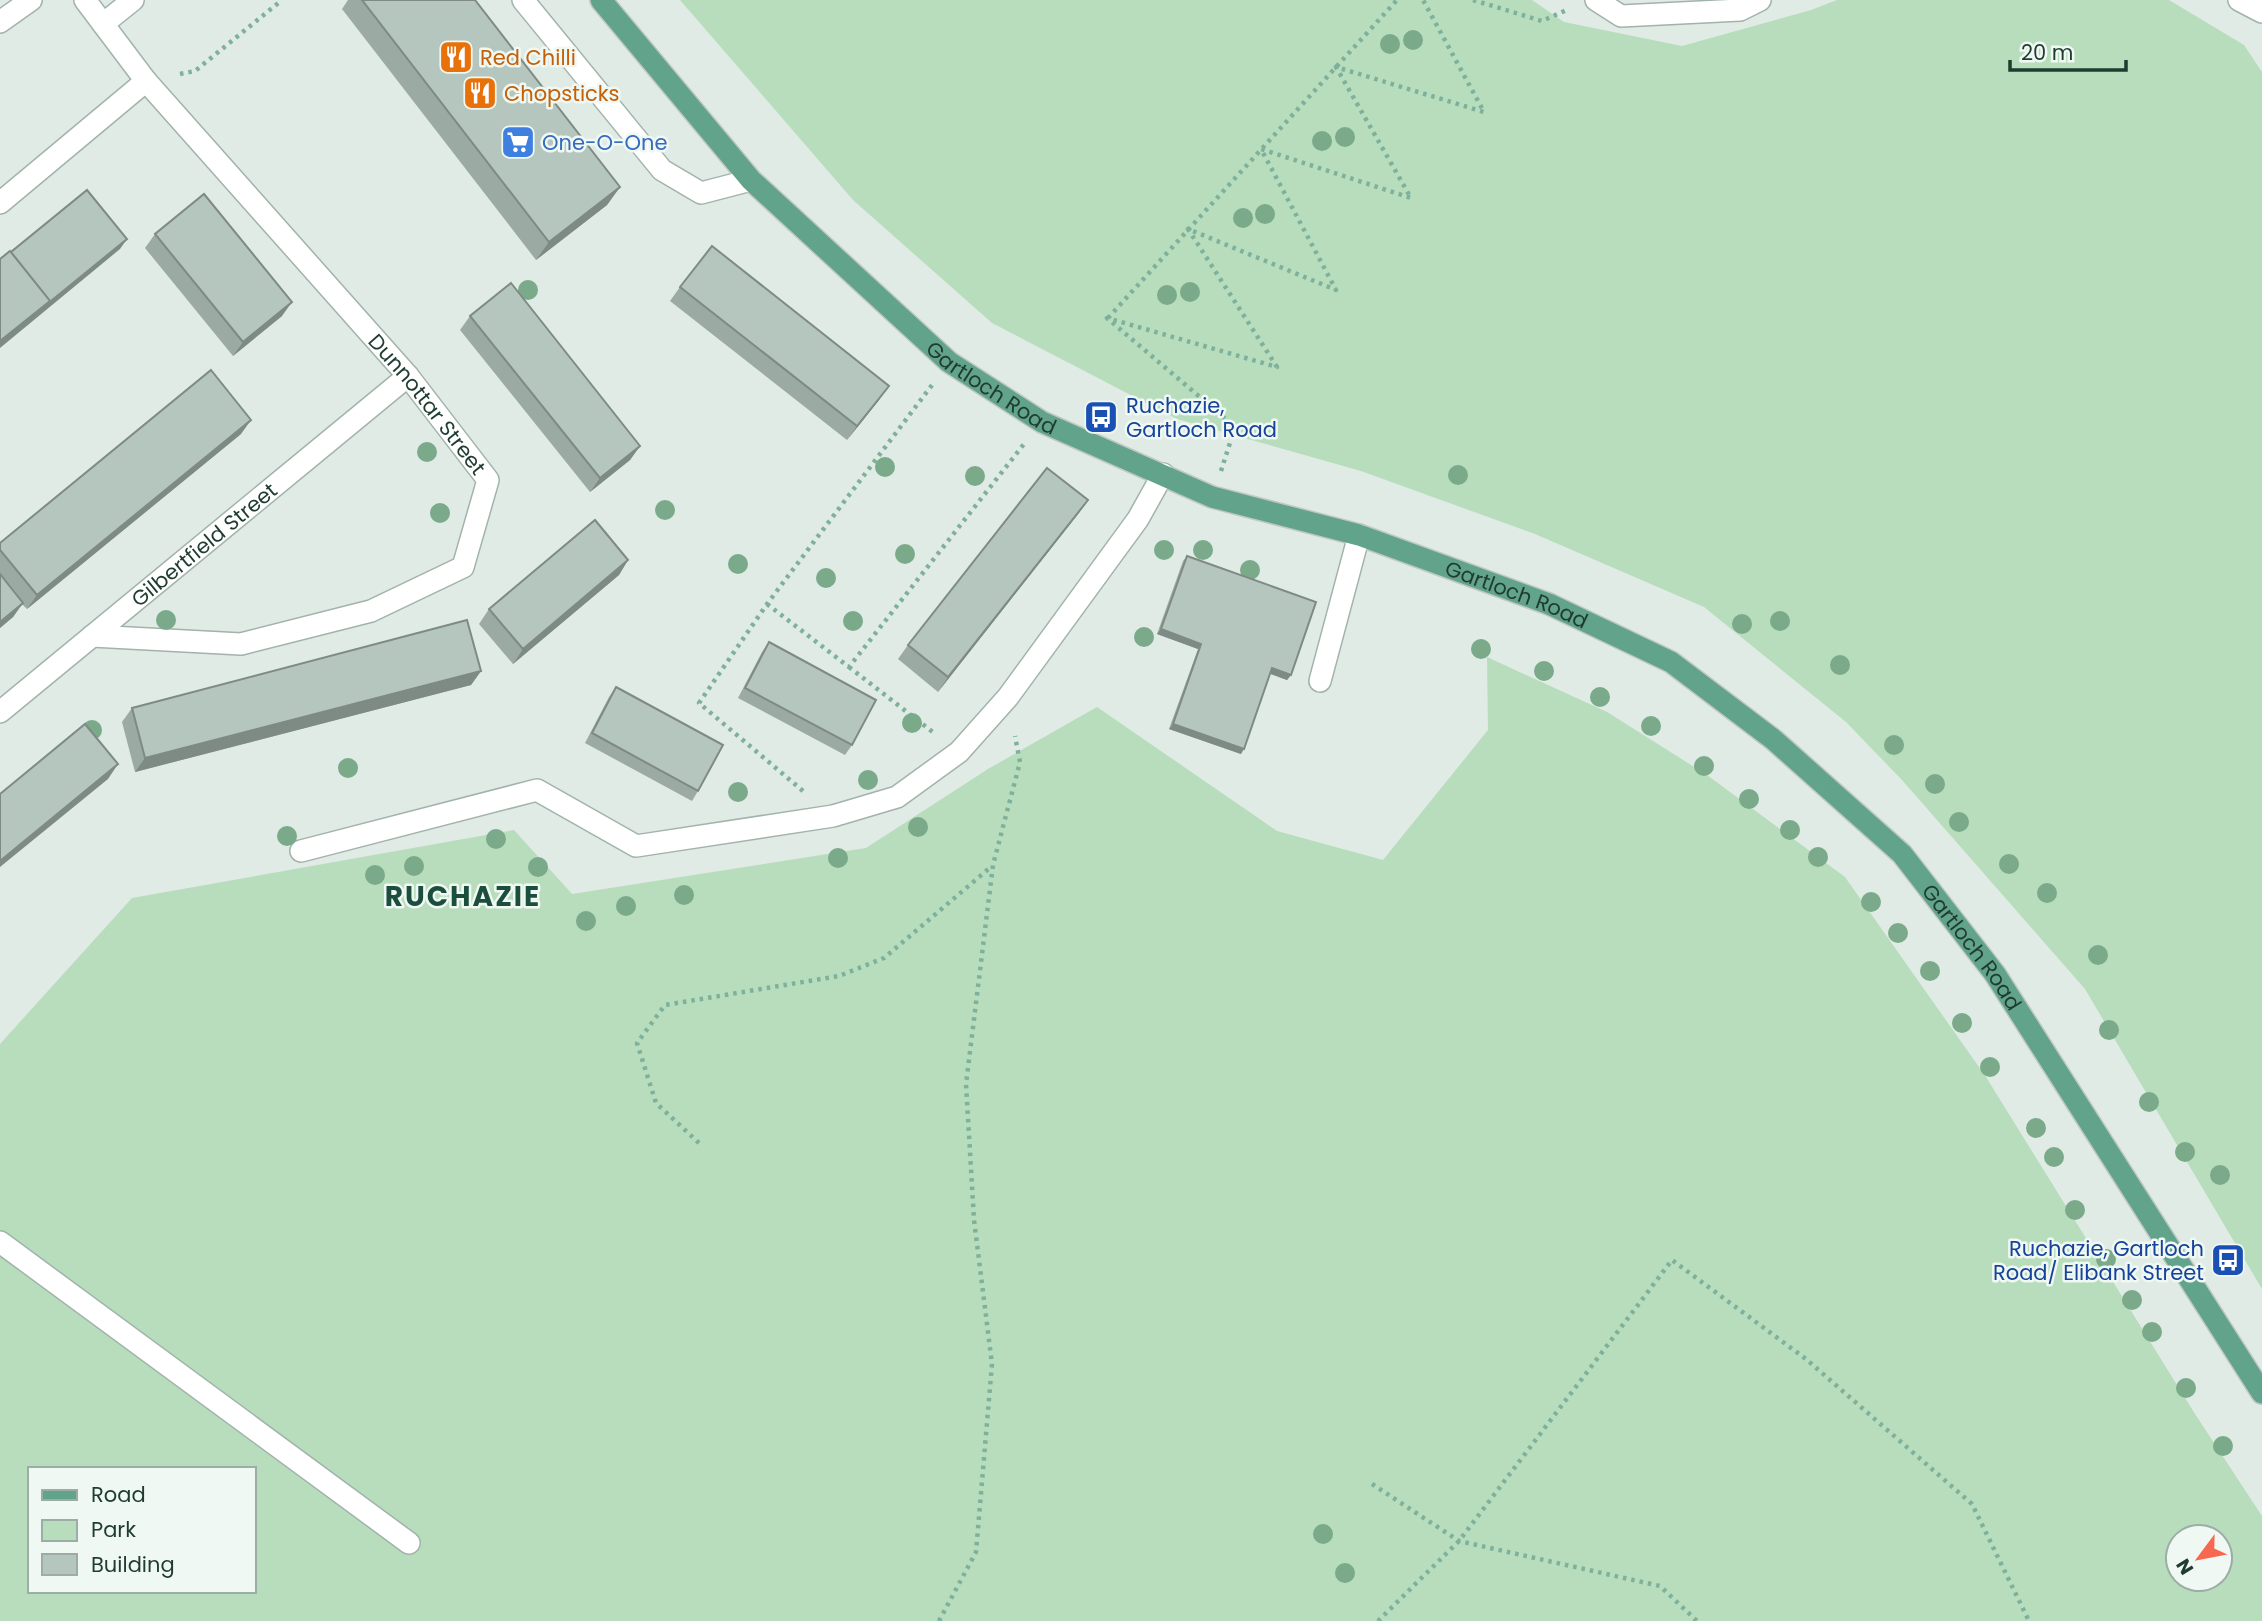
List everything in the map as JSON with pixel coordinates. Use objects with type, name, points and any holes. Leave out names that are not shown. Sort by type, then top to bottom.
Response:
[{"type":"main road","name":"Gartloch Road","points":[[601,0],[751,180],[949,362],[1042,422],[1212,497],[1359,535],[1549,604],[1671,662],[1774,740],[1902,853],[1995,974],[2262,1393]]},
{"type":"street","points":[[0,22],[32,0]]},
{"type":"street","name":"Dunnottar Street","points":[[85,0],[146,81],[408,376],[488,480],[463,567],[371,611],[241,644],[92,636]]},
{"type":"street","points":[[103,24],[133,0]]},
{"type":"street","points":[[523,0],[662,170],[701,193],[751,180]]},
{"type":"street","points":[[1587,3],[1620,16],[1740,10],[1760,0]]},
{"type":"street","points":[[2239,0],[2262,12]]},
{"type":"street","points":[[0,203],[146,81]]},
{"type":"street","name":"Gilbertfield Street","points":[[0,712],[408,376]]},
{"type":"street","points":[[301,850],[537,790],[636,846],[833,816],[897,797],[959,752],[1008,697],[1138,519],[1163,474]]},
{"type":"street","points":[[1320,681],[1359,535]]},
{"type":"street","points":[[0,1242],[409,1543]]},
{"type":"path","points":[[146,81],[195,71],[282,0]]},
{"type":"path","points":[[1107,318],[1397,0]]},
{"type":"path","points":[[1336,67],[1485,112],[1423,0]]},
{"type":"path","points":[[1473,0],[1542,21],[1587,3]]},
{"type":"path","points":[[1261,149],[1411,198],[1336,67]]},
{"type":"path","points":[[1188,229],[1336,290],[1261,149]]},
{"type":"path","points":[[1107,318],[1276,367],[1188,229]]},
{"type":"path","points":[[1107,318],[1235,427],[1212,497]]},
{"type":"path","points":[[833,816],[699,703],[767,604],[949,362]]},
{"type":"path","points":[[849,667],[1042,422]]},
{"type":"path","points":[[767,604],[959,752]]},
{"type":"path","points":[[939,1621],[976,1552],[992,1364],[974,1220],[966,1084],[993,866],[1020,762],[1008,697]]},
{"type":"path","points":[[699,1143],[656,1103],[637,1043],[665,1005],[839,976],[884,958],[993,866]]},
{"type":"path","points":[[1378,1621],[1459,1541],[1671,1260],[1806,1359],[1972,1504],[2029,1621]]},
{"type":"path","points":[[1372,1485],[1459,1541],[1660,1586],[1697,1621]]},
{"type":"green space","points":[[680,0],[1532,0],[1564,22],[1682,46],[1811,10],[1837,0],[2169,0],[2244,45],[2262,72],[2262,1289],[2085,989],[1902,780],[1846,722],[1704,607],[1535,534],[1361,471],[1177,419],[992,323],[853,200]]},
{"type":"green space","points":[[1487,657],[1607,712],[1707,775],[1845,877],[1986,1077],[2195,1414],[2262,1516],[2262,1621],[0,1621],[0,1044],[132,898],[514,830],[572,894],[866,848],[988,769],[1097,707],[1277,831],[1383,860],[1488,730]]},
{"type":"building","points":[[362,0],[475,0],[620,187],[549,242]]},
{"type":"building","points":[[87,190],[127,239],[46,305],[50,301],[11,252]]},
{"type":"building","points":[[204,194],[292,302],[243,342],[155,234]]},
{"type":"building","points":[[712,246],[889,386],[857,426],[680,287]]},
{"type":"building","points":[[10,251],[50,301],[0,341],[0,259]]},
{"type":"building","points":[[511,283],[640,446],[600,478],[470,316]]},
{"type":"building","points":[[211,370],[251,420],[37,595],[0,550],[0,543]]},
{"type":"building","points":[[1047,468],[1088,500],[948,677],[908,645]]},
{"type":"building","points":[[595,520],[628,560],[523,649],[489,609]]},
{"type":"building","points":[[1187,556],[1316,602],[1291,675],[1272,668],[1244,749],[1173,724],[1201,644],[1161,629]]},
{"type":"building","points":[[0,574],[23,603],[0,622]]},
{"type":"building","points":[[467,620],[481,671],[145,758],[132,708]]},
{"type":"building","points":[[769,642],[876,700],[852,745],[745,688]]},
{"type":"building","points":[[616,687],[723,745],[698,791],[592,733]]},
{"type":"building","points":[[85,724],[118,764],[0,861],[0,794]]},
{"type":"place","name":"Red Chilli","points":[[456,57]]},
{"type":"place","name":"Chopsticks","points":[[480,93]]},
{"type":"place","name":"One-O-One","points":[[518,142]]},
{"type":"place","name":"Ruchazie, Gartloch Road","points":[[1101,417]]},
{"type":"place","name":"Ruchazie, Gartloch Road/ Elibank Street","points":[[2228,1260]]},
{"type":"district","name":"RUCHAZIE","points":[[463,896]]}]
